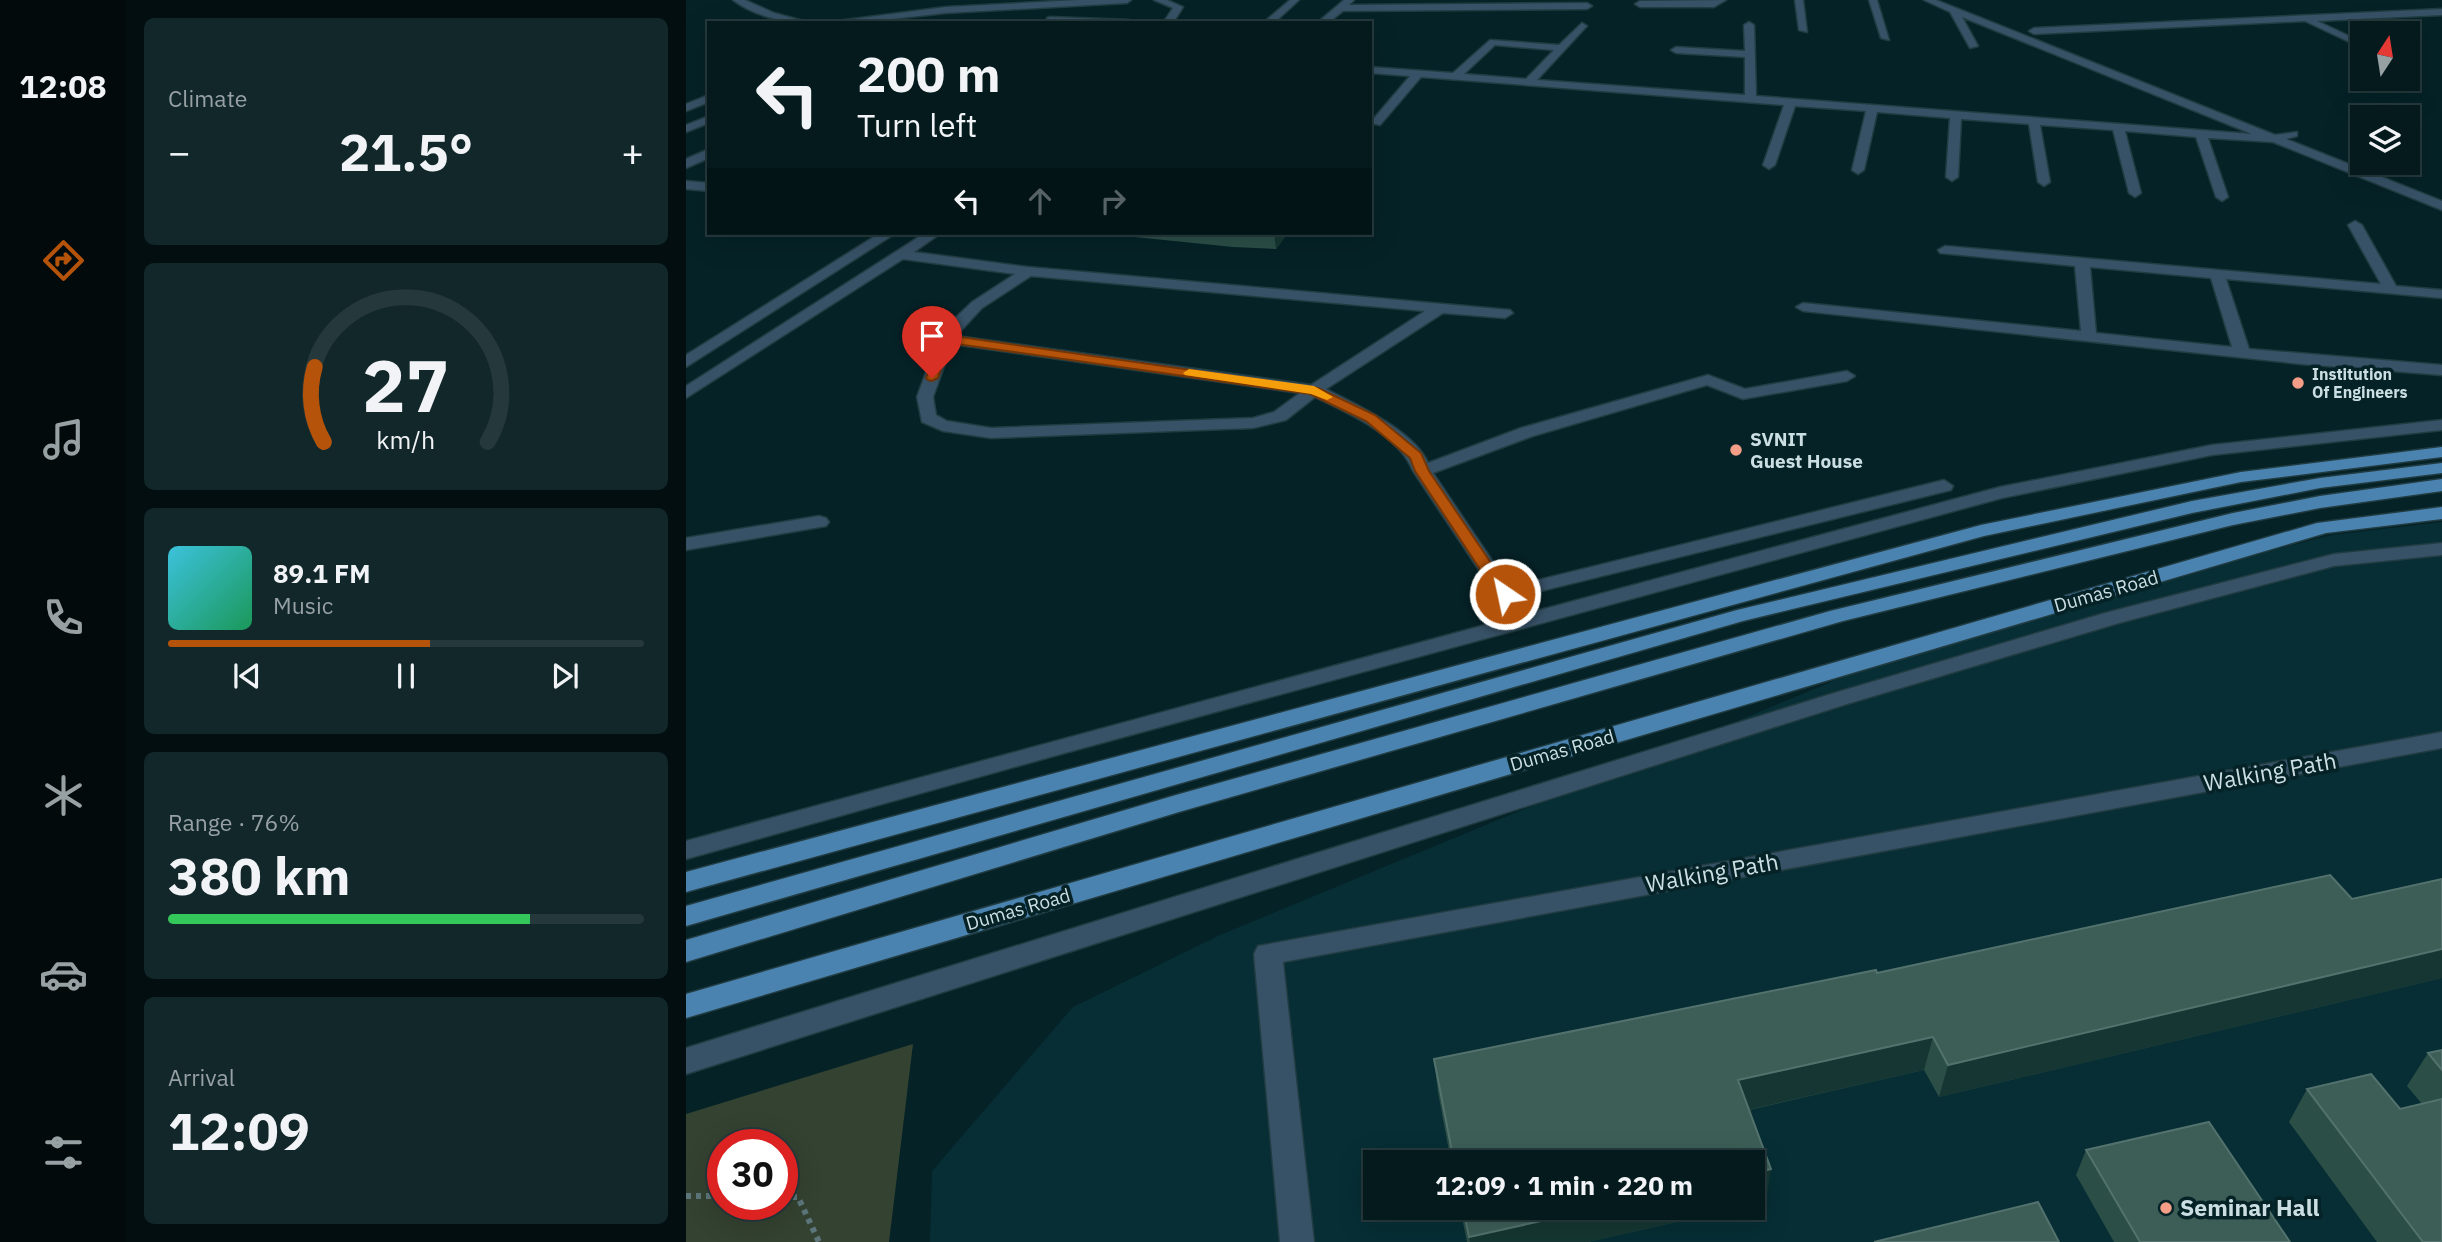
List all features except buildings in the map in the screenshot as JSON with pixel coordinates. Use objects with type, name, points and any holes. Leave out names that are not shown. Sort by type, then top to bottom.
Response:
[{"type":"main road","points":[[686,882],[1981,531],[2241,477],[2442,452]]},
{"type":"main road","points":[[686,916],[1737,616],[2192,507],[2320,484],[2442,468]]},
{"type":"main road","points":[[686,951],[1176,804],[1837,616],[2233,519],[2320,502],[2442,485]]},
{"type":"main road","name":"Dumas Road","points":[[686,1006],[2324,527],[2442,513]]},
{"type":"street","points":[[737,0],[771,15],[797,21]]},
{"type":"street","points":[[842,21],[912,12],[1127,0]]},
{"type":"street","points":[[1158,0],[1178,7],[1169,21]]},
{"type":"street","points":[[1270,21],[1295,0]]},
{"type":"street","points":[[1637,15],[1640,2],[1714,4],[1722,0]]},
{"type":"street","points":[[1799,0],[1804,30]]},
{"type":"street","points":[[1873,0],[1886,38]]},
{"type":"street","points":[[1928,0],[1954,5],[2034,32],[2350,156]]},
{"type":"street","points":[[1048,21],[1060,12],[1062,2]]},
{"type":"street","points":[[1325,21],[1346,4],[1587,3],[1585,22],[1530,82]]},
{"type":"street","points":[[1954,5],[1973,47]]},
{"type":"street","points":[[1954,5],[2273,139],[2442,206]]},
{"type":"street","points":[[2034,32],[2442,12]]},
{"type":"street","points":[[2305,18],[2350,39]]},
{"type":"street","points":[[1749,25],[1751,99]]},
{"type":"street","points":[[1456,76],[1493,43],[1562,48]]},
{"type":"street","points":[[1676,50],[1749,54]]},
{"type":"street","points":[[1372,70],[2273,139],[2293,134]]},
{"type":"street","points":[[1376,123],[1418,74]]},
{"type":"street","points":[[686,108],[707,99]]},
{"type":"street","points":[[1769,165],[1791,102]]},
{"type":"street","points":[[1858,170],[1872,108]]},
{"type":"street","points":[[1952,177],[1956,115]]},
{"type":"street","points":[[686,129],[707,119]]},
{"type":"street","points":[[2035,121],[2045,182]]},
{"type":"street","points":[[2118,127],[2135,193]]},
{"type":"street","points":[[2201,133],[2222,197]]},
{"type":"street","points":[[686,164],[707,154]]},
{"type":"street","points":[[2397,175],[2442,193]]},
{"type":"street","points":[[688,186],[707,187]]},
{"type":"street","points":[[2355,225],[2390,288]]},
{"type":"street","points":[[686,362],[886,235]]},
{"type":"street","points":[[686,393],[931,235]]},
{"type":"street","points":[[1945,250],[2442,293]]},
{"type":"street","points":[[898,254],[1028,271],[1505,313]]},
{"type":"street","points":[[2082,262],[2089,337]]},
{"type":"street","points":[[1028,271],[977,304],[946,339],[925,397],[928,418],[943,426],[965,430],[1017,433],[1253,422],[1280,416],[1314,390],[1440,308]]},
{"type":"street","points":[[2217,273],[2242,353]]},
{"type":"street","points":[[1804,307],[2242,353],[2442,370]]},
{"type":"street","points":[[946,339],[1314,390],[1371,418],[1416,456],[1422,471],[1524,622]]},
{"type":"street","points":[[1422,471],[1527,432],[1708,380],[1743,394],[1847,376]]},
{"type":"street","points":[[686,850],[2000,493],[2212,450],[2442,425]]},
{"type":"street","points":[[1505,594],[1944,486]]},
{"type":"street","points":[[686,544],[820,522]]},
{"type":"street","points":[[686,1061],[1839,699],[2143,609],[2334,560],[2442,549]]},
{"type":"street","name":"Walking Path","points":[[1297,1242],[1268,954],[2440,743]]},
{"type":"path","points":[[686,1196],[707,1196]]},
{"type":"path","points":[[798,1197],[819,1242]]},
{"type":"shaded area","points":[[2442,522],[2442,1242],[930,1242],[932,1171],[1073,1007],[1220,935],[1947,634],[2332,535]]},
{"type":"green space","points":[[913,1044],[889,1242],[686,1242],[686,1114]]},
{"type":"slow traffic","points":[[1189,373],[1314,390],[1327,397]]},
{"type":"place","name":"Institution Of Engineers","points":[[2298,383]]},
{"type":"place","name":"SVNIT Guest House","points":[[1736,450]]},
{"type":"place","name":"Seminar Hall","points":[[2166,1208]]},
{"type":"route","points":[[932,378],[946,339],[1314,390],[1371,418],[1416,456],[1422,471],[1505,594]]}]
